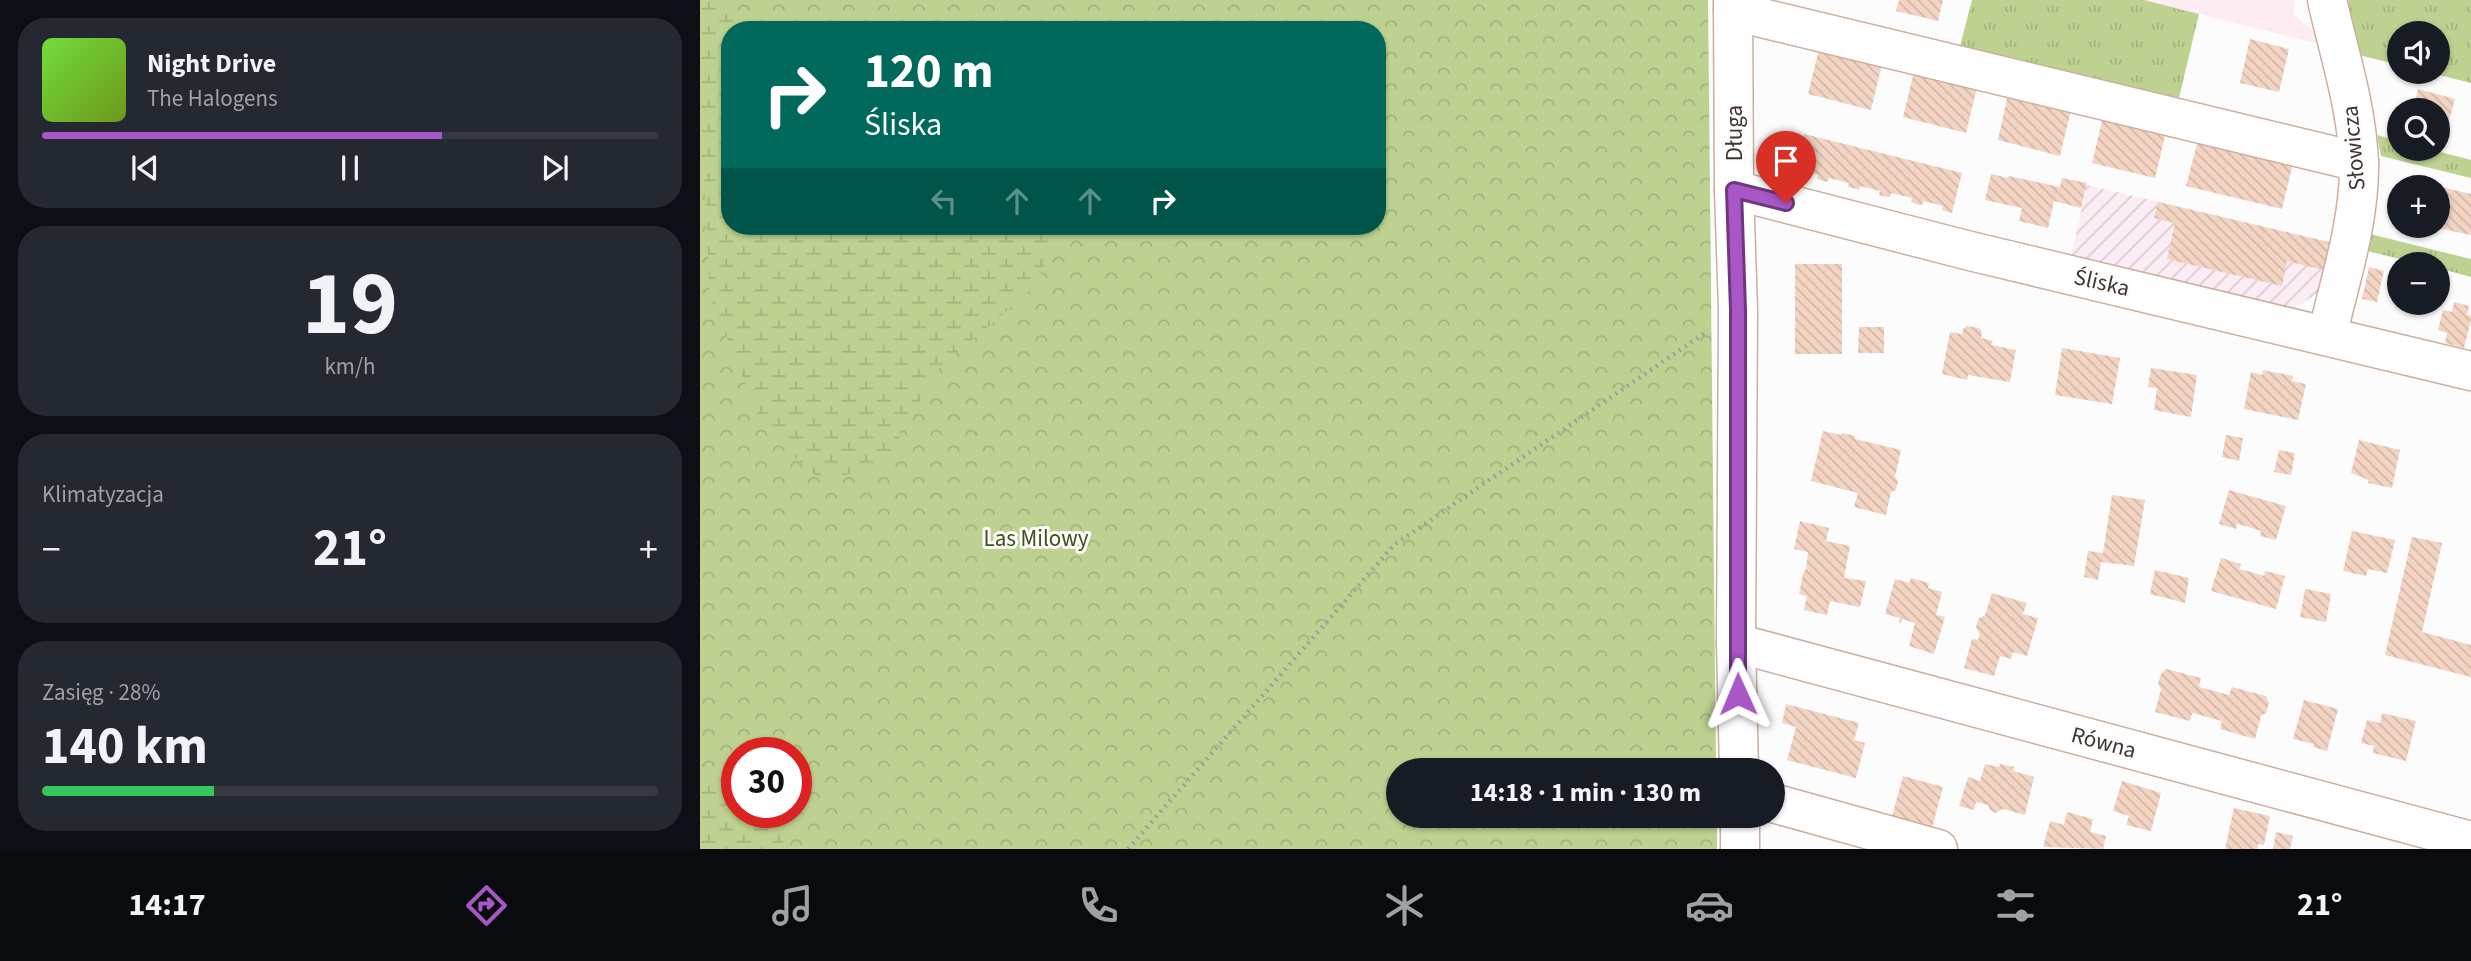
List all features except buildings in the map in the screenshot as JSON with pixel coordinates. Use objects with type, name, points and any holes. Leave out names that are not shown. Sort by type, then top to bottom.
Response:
[{"type":"street","name":"Słowicza","points":[[2327,0],[2355,123],[2359,162],[2351,235],[2327,336]]},
{"type":"street","points":[[1733,5],[2359,162]]},
{"type":"street","name":"Długa","points":[[1733,5],[1738,310],[1739,758]]},
{"type":"street","name":"Śliska","points":[[1734,190],[1970,251],[2471,371]]},
{"type":"street","name":"Równa","points":[[1737,643],[2471,841]]},
{"type":"street","points":[[1785,806],[1938,849]]},
{"type":"street","points":[[1740,828],[1740,849]]},
{"type":"path","points":[[1128,849],[1394,545],[1738,310]]},
{"type":"shaded area","points":[[2144,0],[2295,0],[2293,14],[2317,34],[2319,44]]},
{"type":"shaded area","points":[[2087,185],[2329,242],[2318,293],[2293,309],[2071,257]]},
{"type":"green space","name":"Las Milowy","points":[[700,0],[1708,0],[1716,758],[1386,758],[1386,828],[1717,828],[1717,849],[700,849]]},
{"type":"green space","points":[[700,0],[718,0],[734,7],[740,21],[721,21],[721,235],[1061,235],[1030,291],[940,367],[883,465],[821,481],[764,428],[710,297],[704,172],[700,164]]},
{"type":"green space","points":[[1972,0],[2144,0],[2199,14],[2177,106],[1958,54]]},
{"type":"green space","points":[[2348,0],[2471,0],[2471,83],[2450,78],[2450,21],[2387,21],[2387,62],[2359,55]]},
{"type":"green space","points":[[2377,135],[2387,138],[2387,157],[2381,156]]},
{"type":"green space","points":[[2450,154],[2471,160],[2471,178],[2401,161],[2450,161]]},
{"type":"green space","points":[[2370,234],[2443,252],[2387,252],[2387,256],[2367,251]]},
{"type":"green space","points":[[2450,254],[2471,259],[2471,277],[2450,271]]},
{"type":"green space","points":[[700,772],[721,777],[721,828],[787,828],[790,837],[774,849],[700,849]]},
{"type":"route","points":[[1738,694],[1738,310],[1734,190],[1786,203]]}]
